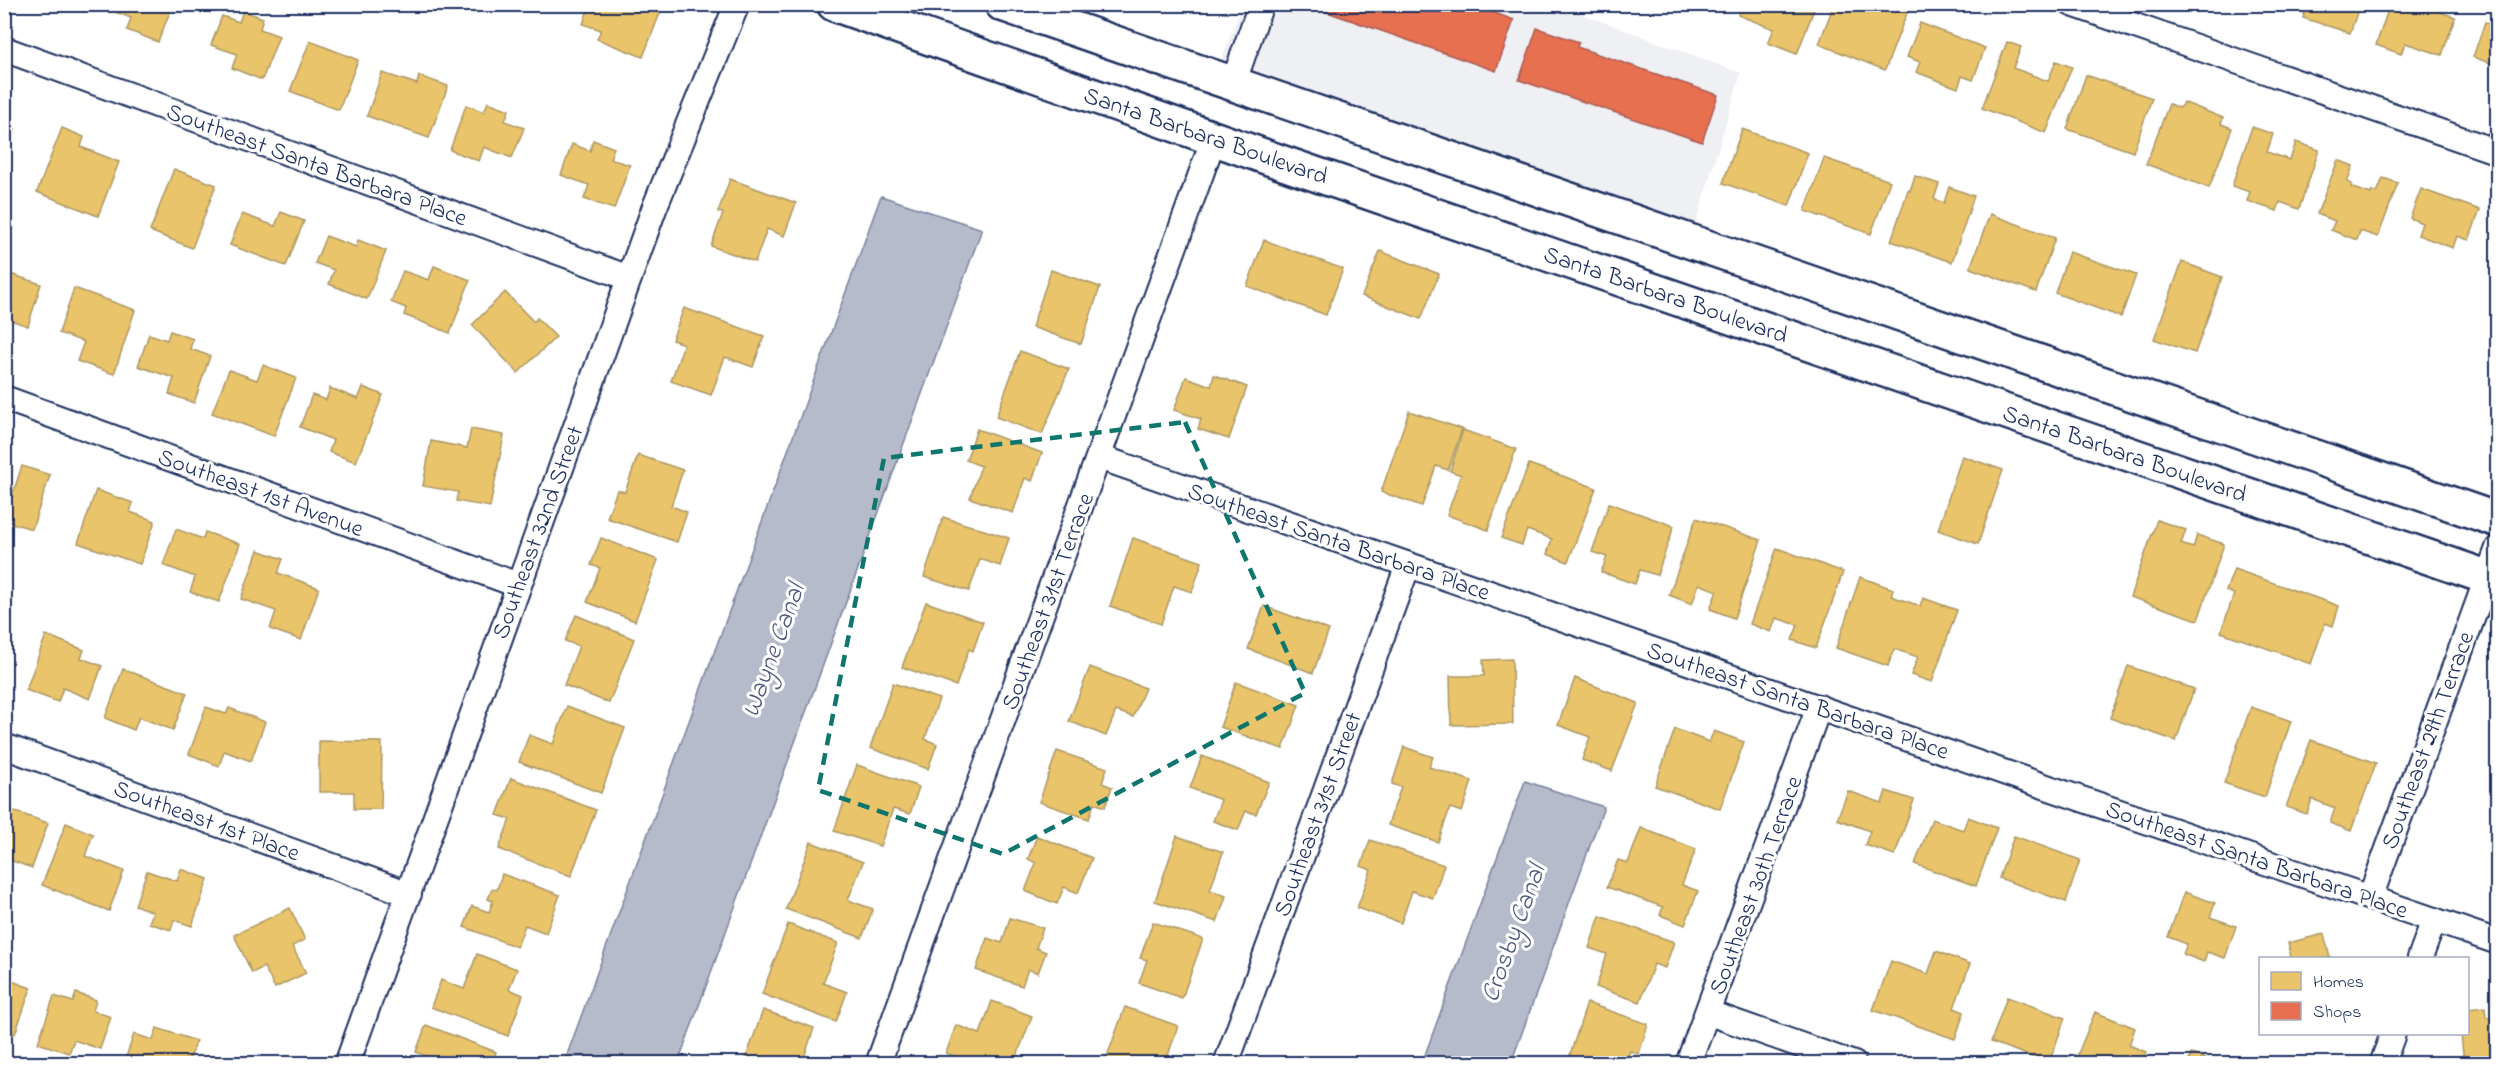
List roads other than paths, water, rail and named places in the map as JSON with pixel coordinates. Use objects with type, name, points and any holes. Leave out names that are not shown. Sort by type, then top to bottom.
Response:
[{"type":"main road","name":"Santa Barbara Boulevard","points":[[834,4],[1214,138],[2494,569]]},
{"type":"main road","points":[[1002,4],[2498,520]]},
{"type":"street","name":"Southeast 32nd Street","points":[[347,1064],[654,209],[737,4]]},
{"type":"street","points":[[1233,84],[1261,4]]},
{"type":"street","points":[[2072,4],[2498,152]]},
{"type":"street","name":"Southeast Santa Barbara Place","points":[[4,49],[629,278]]},
{"type":"street","name":"Southeast 31st Terrace","points":[[878,1064],[1214,138]]},
{"type":"street","name":"Southeast 1st Avenue","points":[[4,398],[518,585]]},
{"type":"street","name":"Southeast Santa Barbara Place","points":[[1099,457],[2498,942]]},
{"type":"street","name":"Southeast 31st Street","points":[[1226,1064],[1408,565]]},
{"type":"street","name":"Southeast 29th Terrace","points":[[2370,898],[2494,569]]},
{"type":"street","name":"Southeast 30th Terrace","points":[[1688,1064],[1709,1013],[1819,707]]},
{"type":"street","name":"Southeast 1st Place","points":[[4,746],[409,894]]},
{"type":"street","points":[[2421,957],[2434,920]]},
{"type":"street","points":[[1709,1013],[1854,1064]]},
{"type":"street","points":[[2382,1064],[2393,1035]]},
{"type":"water","name":"Wayne Canal","points":[[881,196],[982,229],[678,1063],[564,1063]]},
{"type":"water","name":"Crosby Canal","points":[[1525,781],[1604,807],[1511,1063],[1422,1063]]}]
